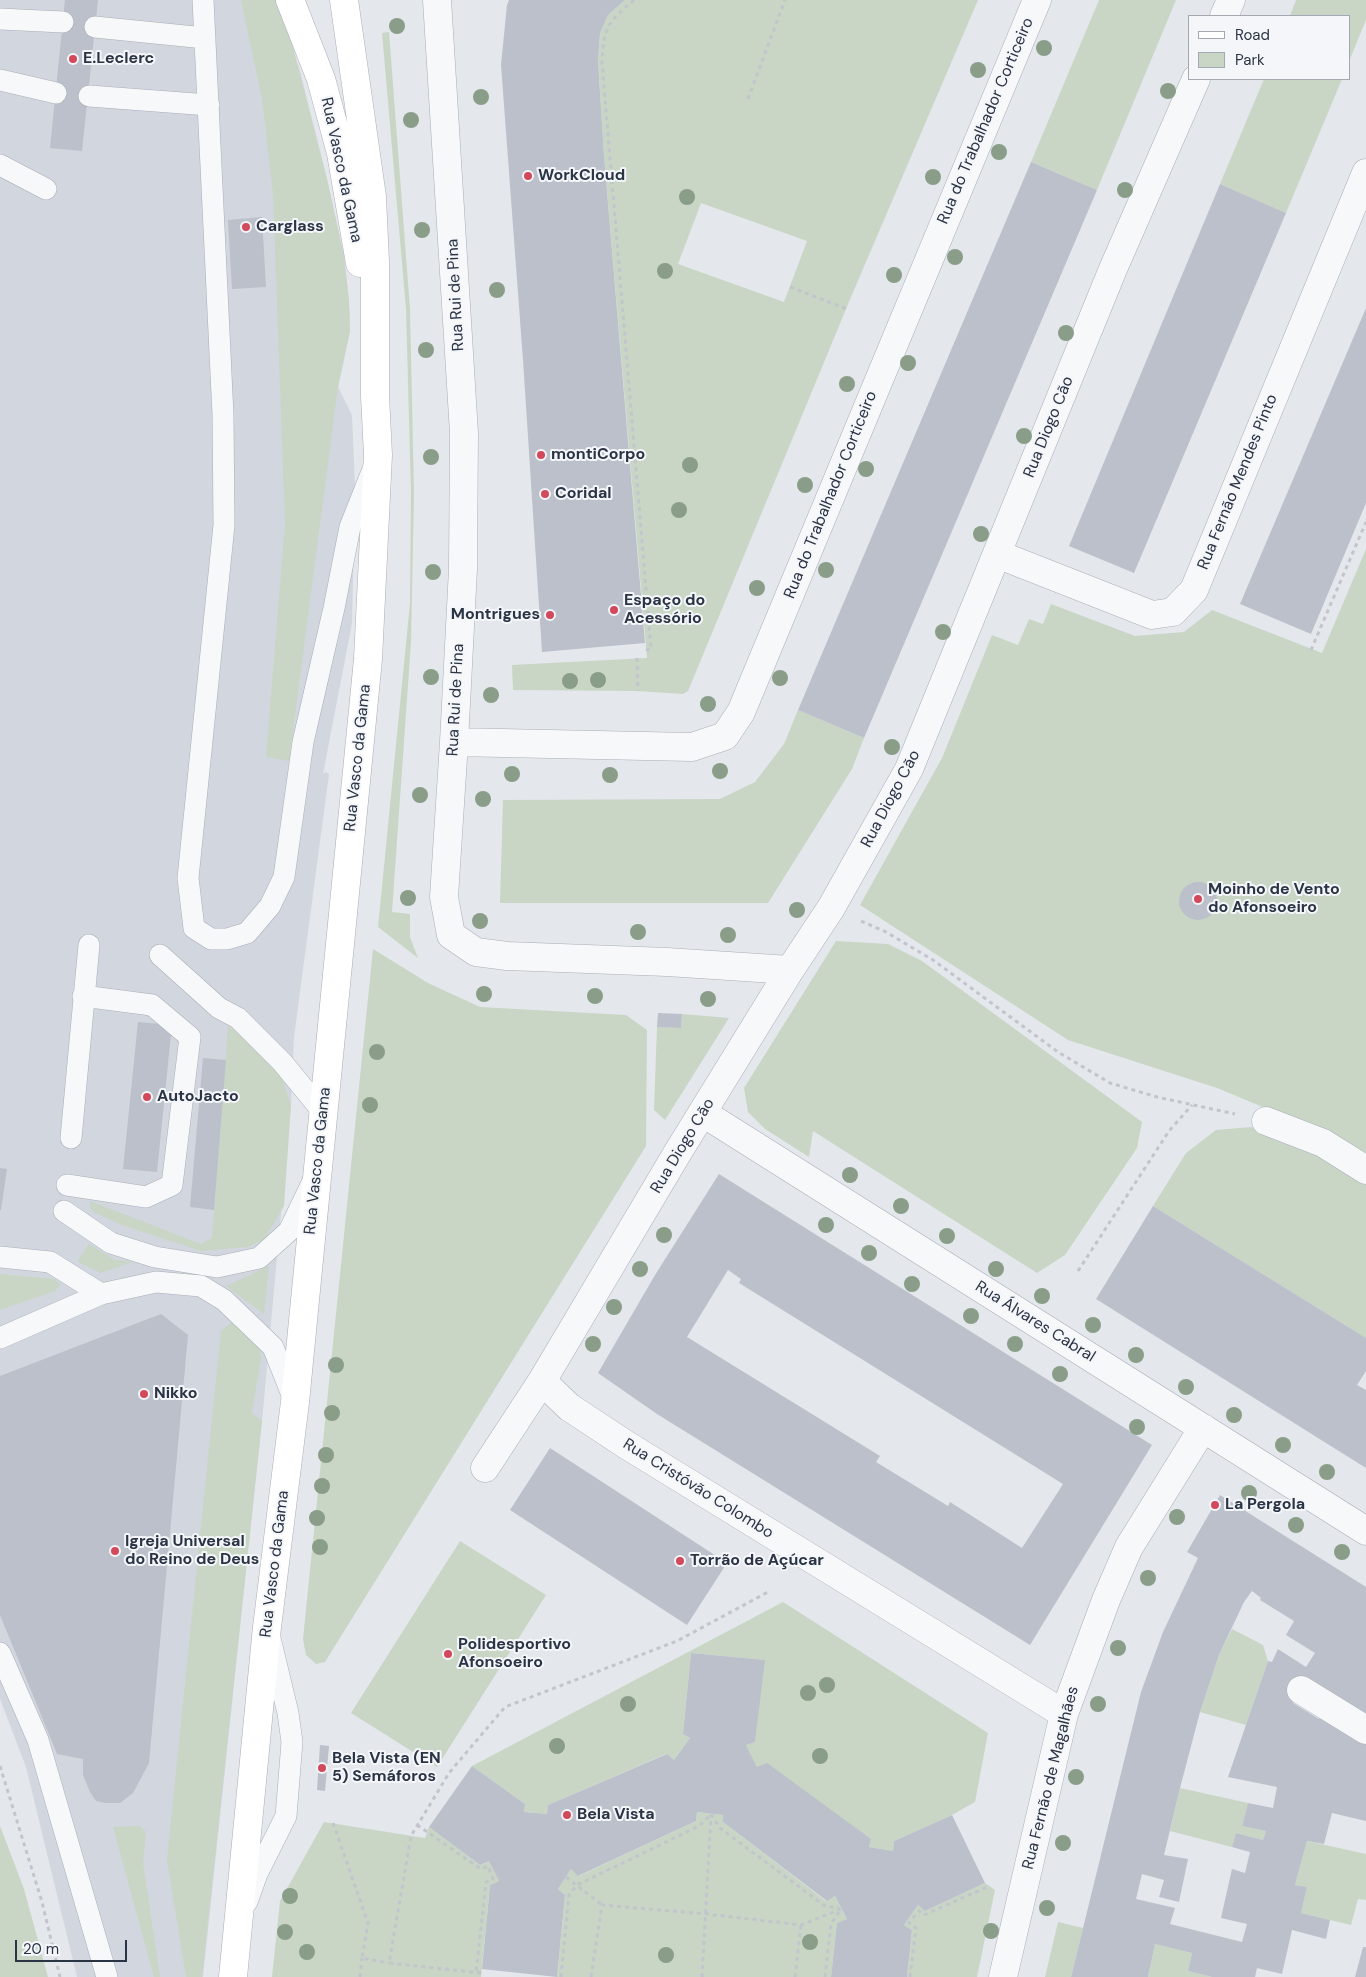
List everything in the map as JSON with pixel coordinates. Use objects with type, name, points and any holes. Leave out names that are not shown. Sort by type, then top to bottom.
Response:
[{"type":"main road","name":"Rua Vasco da Gama","points":[[290,0],[321,79],[340,153],[374,344]]},
{"type":"main road","name":"Rua Vasco da Gama","points":[[233,1977],[267,1627],[295,1402],[368,659],[378,455],[374,344],[375,262],[372,197],[344,0]]},
{"type":"street","name":"Rua Rui de Pina","points":[[437,0],[464,433],[463,569],[444,897],[451,935],[476,952],[507,956],[674,962],[790,970]]},
{"type":"street","name":"Rua do Trabalhador Corticeiro","points":[[454,742],[692,747],[725,736],[741,712],[1036,0]]},
{"type":"street","points":[[1224,15],[1231,0]]},
{"type":"street","name":"Rua Diogo Cão","points":[[485,1468],[542,1381],[790,970],[831,908],[910,770],[1113,269],[1196,80]]},
{"type":"street","name":"Rua Fernão Mendes Pinto","points":[[997,554],[1152,615],[1174,612],[1194,590],[1366,173]]},
{"type":"street","name":"Rua Álvares Cabral","points":[[703,1113],[1366,1532]]},
{"type":"street","points":[[1266,1121],[1323,1143],[1366,1170]]},
{"type":"street","name":"Rua Cristóvão Colombo","points":[[542,1381],[569,1407],[625,1444],[1064,1714]]},
{"type":"street","name":"Rua Fernão de Magalhães","points":[[1003,1977],[1064,1714],[1106,1600],[1129,1547],[1204,1428]]},
{"type":"street","points":[[1301,1690],[1366,1730]]},
{"type":"lane","points":[[203,0],[223,415],[224,525],[188,878],[194,928],[211,939],[227,938],[247,933],[270,906],[284,877],[304,742],[350,527],[378,455]]},
{"type":"lane","points":[[0,19],[63,22]]},
{"type":"lane","points":[[95,27],[205,38]]},
{"type":"lane","points":[[0,80],[56,92]]},
{"type":"lane","points":[[89,96],[209,105]]},
{"type":"lane","points":[[0,165],[46,189]]},
{"type":"lane","points":[[71,1138],[88,945]]},
{"type":"lane","points":[[160,955],[219,1008],[238,1018],[282,1062],[323,1112]]},
{"type":"lane","points":[[67,1185],[146,1197],[172,1185],[190,1037],[152,1005],[83,996]]},
{"type":"lane","points":[[64,1211],[111,1243],[154,1257],[217,1267],[227,1266],[258,1258],[289,1231],[317,1174]]},
{"type":"lane","points":[[0,1257],[50,1262],[101,1294]]},
{"type":"lane","points":[[0,1338],[101,1294],[156,1282],[201,1286],[224,1300],[273,1347],[295,1402]]},
{"type":"lane","points":[[240,1918],[257,1874],[286,1816],[292,1742],[288,1713],[267,1627]]},
{"type":"lane","points":[[0,1653],[38,1740],[107,1977]]},
{"type":"path","points":[[634,0],[613,18],[604,35],[602,62],[651,649],[646,650]]},
{"type":"path","points":[[748,99],[785,0]]},
{"type":"path","points":[[790,287],[846,309]]},
{"type":"path","points":[[1311,650],[1366,522]]},
{"type":"path","points":[[637,658],[638,691]]},
{"type":"path","points":[[831,908],[886,932],[934,960],[1058,1052],[1110,1083],[1157,1097],[1266,1121]]},
{"type":"path","points":[[1078,1271],[1169,1131],[1192,1104]]},
{"type":"path","points":[[389,1963],[411,1836],[449,1773],[505,1707],[677,1641],[768,1592]]},
{"type":"path","points":[[0,1766],[42,1902],[60,1977]]},
{"type":"path","points":[[561,1977],[569,1895],[577,1885],[699,1826],[712,1814]]},
{"type":"path","points":[[712,1814],[720,1828],[825,1906],[841,1908]]},
{"type":"path","points":[[702,1977],[712,1814]]},
{"type":"path","points":[[333,1823],[368,1923],[360,1977]]},
{"type":"path","points":[[417,1825],[481,1869],[488,1866],[493,1879],[486,1882],[476,1973]]},
{"type":"path","points":[[566,1877],[602,1905],[707,1914],[800,1925],[841,1908]]},
{"type":"path","points":[[910,1977],[916,1928],[910,1924],[919,1911],[924,1915],[989,1886]]},
{"type":"path","points":[[592,1977],[602,1905]]},
{"type":"path","points":[[826,1977],[831,1924],[841,1908]]},
{"type":"path","points":[[795,1977],[800,1925]]},
{"type":"path","points":[[362,1958],[389,1963],[481,1973]]},
{"type":"shaded area","points":[[0,0],[276,0],[300,71],[327,179],[344,256],[349,301],[350,331],[338,387],[352,415],[355,487],[352,623],[323,774],[326,772],[329,774],[294,1037],[291,1105],[262,1421],[203,1977],[77,1977],[26,1767],[0,1699]]},
{"type":"green space","points":[[241,0],[276,0],[286,20],[327,179],[344,256],[349,301],[350,331],[338,387],[289,761],[266,757],[285,524],[273,193],[262,99]]},
{"type":"green space","points":[[625,0],[978,0],[851,297],[688,691],[683,694],[638,691],[513,690],[512,665],[647,658],[604,156],[598,61],[600,33],[608,15]],"holes":[[[701,203],[807,241],[784,302],[678,264]]]},
{"type":"green space","points":[[1099,0],[1176,0],[1097,190],[1031,162]]},
{"type":"green space","points":[[1296,0],[1366,0],[1366,20],[1351,57],[1351,15],[1290,15]]},
{"type":"green space","points":[[389,32],[410,309],[414,494],[411,642],[392,912],[410,914],[410,937],[418,958],[378,927],[410,603],[411,493],[406,309],[382,33]]},
{"type":"green space","points":[[1264,80],[1342,80],[1286,213],[1220,184]]},
{"type":"green space","points":[[1366,549],[1366,1157],[1335,1137],[1217,1088],[1068,1040],[860,905],[942,758],[992,635],[1018,645],[1029,619],[1043,624],[1051,604],[1135,636],[1184,632],[1212,610],[1322,653]]},
{"type":"green space","points":[[798,710],[864,738],[852,769],[768,903],[500,903],[503,800],[720,799],[755,782],[784,744]]},
{"type":"green space","points":[[836,941],[888,944],[922,961],[1142,1122],[1137,1148],[1065,1255],[1037,1273],[813,1131],[809,1157],[765,1129],[748,1112],[744,1088]]},
{"type":"green space","points":[[373,949],[428,983],[480,1007],[626,1015],[647,1030],[646,1146],[325,1662],[316,1664],[306,1655],[303,1639]]},
{"type":"green space","points":[[682,1014],[729,1018],[665,1120],[654,1110],[657,1027],[681,1028]]},
{"type":"green space","points":[[228,1026],[255,1045],[280,1072],[291,1105],[284,1206],[264,1239],[248,1247],[201,1251],[122,1225],[95,1213],[90,1208],[90,1201],[201,1244],[212,1238]]},
{"type":"green space","points":[[1251,1127],[1316,1150],[1366,1183],[1366,1338],[1153,1206],[1186,1153],[1216,1130]]},
{"type":"green space","points":[[89,1244],[115,1260],[132,1262],[101,1273],[80,1263],[78,1260]]},
{"type":"green space","points":[[269,1266],[264,1314],[226,1286]]},
{"type":"green space","points":[[0,1274],[55,1279],[60,1285],[55,1291],[0,1310]]},
{"type":"green space","points":[[233,1321],[259,1344],[261,1358],[252,1413],[262,1421],[202,1977],[186,1977],[167,1860],[221,1331]]},
{"type":"green space","name":"Polidesportivo Afonsoeiro","points":[[460,1541],[546,1595],[437,1767],[351,1713]]},
{"type":"green space","points":[[783,1602],[988,1733],[975,1802],[952,1815],[894,1841],[893,1851],[869,1847],[871,1839],[757,1767],[746,1745],[755,1741],[764,1660],[691,1653],[683,1734],[690,1738],[674,1760],[666,1754],[548,1805],[547,1814],[524,1812],[525,1804],[472,1766]]},
{"type":"green space","points":[[1232,1629],[1263,1645],[1268,1661],[1246,1725],[1200,1712],[1219,1655]]},
{"type":"green space","points":[[1180,1788],[1248,1803],[1242,1826],[1266,1831],[1263,1840],[1236,1833],[1232,1847],[1170,1831]]},
{"type":"green space","points":[[697,1812],[723,1815],[723,1822],[826,1901],[835,1896],[847,1919],[837,1923],[831,1977],[557,1977],[565,1895],[558,1889],[571,1869],[579,1876],[696,1821]]},
{"type":"green space","points":[[324,1822],[425,1838],[429,1827],[480,1865],[489,1861],[499,1881],[490,1885],[481,1977],[272,1977],[280,1901]]},
{"type":"green space","points":[[0,1826],[24,1889],[48,1977],[0,1977]]},
{"type":"green space","points":[[140,1826],[146,1832],[143,1863],[160,1977],[154,1977],[113,1827]]},
{"type":"green space","points":[[1307,1841],[1366,1854],[1366,1900],[1358,1899],[1351,1925],[1301,1913],[1307,1887],[1295,1885]]},
{"type":"green space","points":[[985,1883],[995,1890],[977,1977],[907,1977],[912,1930],[904,1925],[918,1905],[925,1911]]},
{"type":"green space","points":[[1058,1922],[1083,1928],[1071,1977],[1045,1977]]},
{"type":"green space","points":[[1155,1944],[1192,1953],[1188,1971],[1212,1977],[1148,1977]]},
{"type":"building","points":[[65,0],[98,0],[82,151],[50,148]]},
{"type":"building","points":[[509,0],[625,0],[608,15],[600,33],[598,61],[604,156],[645,643],[542,652],[501,65]]},
{"type":"building","points":[[1031,162],[1097,190],[864,738],[798,710]]},
{"type":"building","points":[[1220,184],[1286,213],[1134,573],[1069,546]]},
{"type":"building","points":[[262,217],[266,287],[232,289],[228,220]]},
{"type":"building","points":[[1366,308],[1366,503],[1311,634],[1240,604]]},
{"type":"building","name":"Moinho de Vento do Afonsoeiro","points":[[1198,882],[1212,887],[1217,901],[1212,915],[1198,920],[1184,915],[1179,901],[1184,887]]},
{"type":"building","points":[[658,1013],[682,1014],[681,1028],[657,1027]]},
{"type":"building","name":"AutoJacto","points":[[138,1022],[172,1025],[157,1172],[123,1169]]},
{"type":"building","points":[[203,1058],[226,1060],[214,1210],[190,1207]]},
{"type":"building","points":[[0,1168],[7,1169],[1,1210],[0,1210]]},
{"type":"building","points":[[719,1174],[1152,1445],[1030,1645],[657,1414],[598,1373],[655,1275]],"holes":[[[728,1270],[741,1279],[739,1283],[1063,1484],[1022,1548],[950,1502],[948,1506],[876,1462],[880,1456],[687,1337]]]},
{"type":"building","points":[[1153,1206],[1366,1338],[1366,1371],[1357,1385],[1366,1390],[1366,1468],[1096,1299]]},
{"type":"building","points":[[161,1314],[188,1335],[149,1763],[133,1793],[120,1803],[105,1803],[96,1801],[90,1792],[83,1775],[83,1759],[57,1754],[0,1615],[0,1376]]},
{"type":"building","points":[[550,1448],[727,1563],[687,1625],[510,1510]]},
{"type":"building","points":[[1220,1495],[1366,1587],[1366,1722],[1301,1690],[1293,1703],[1319,1719],[1322,1713],[1366,1740],[1366,1821],[1332,1813],[1324,1844],[1307,1841],[1295,1885],[1307,1887],[1301,1913],[1330,1920],[1326,1939],[1292,1930],[1282,1974],[1257,1968],[1255,1977],[1212,1977],[1188,1971],[1192,1953],[1155,1944],[1148,1977],[1071,1977],[1141,1692],[1163,1632],[1198,1558],[1187,1552]],"holes":[[[1252,1591],[1261,1598],[1260,1600],[1294,1621],[1286,1635],[1315,1653],[1306,1667],[1278,1649],[1272,1662],[1268,1661],[1228,1777],[1277,1787],[1273,1808],[1248,1803],[1242,1826],[1266,1831],[1263,1840],[1236,1833],[1232,1847],[1250,1852],[1245,1873],[1232,1869],[1221,1918],[1247,1924],[1242,1942],[1170,1924],[1175,1908],[1136,1899],[1142,1874],[1164,1880],[1159,1897],[1179,1902],[1188,1859],[1164,1855],[1200,1712],[1219,1655],[1244,1602]]]},
{"type":"building","name":"Bela Vista","points":[[691,1653],[765,1660],[755,1742],[746,1745],[757,1767],[767,1763],[871,1839],[869,1847],[893,1851],[894,1841],[952,1815],[985,1883],[925,1911],[918,1905],[904,1925],[912,1930],[907,1977],[831,1977],[837,1923],[847,1919],[835,1896],[827,1901],[723,1822],[723,1815],[697,1812],[696,1821],[578,1876],[571,1869],[558,1889],[565,1895],[557,1977],[482,1969],[490,1885],[499,1881],[489,1861],[480,1865],[429,1827],[472,1766],[525,1804],[524,1812],[547,1814],[548,1805],[667,1754],[674,1760],[690,1738],[683,1734]]},
{"type":"building","points":[[320,1745],[329,1746],[325,1791],[317,1790]]},
{"type":"building","points":[[1363,1947],[1366,1947],[1366,1977],[1355,1977]]},
{"type":"place","name":"E.Leclerc","points":[[73,59]]},
{"type":"place","name":"WorkCloud","points":[[528,176]]},
{"type":"place","name":"Carglass","points":[[246,227]]},
{"type":"place","name":"montiCorpo","points":[[541,455]]},
{"type":"place","name":"Coridal","points":[[545,494]]},
{"type":"place","name":"Espaço do Acessório","points":[[614,610]]},
{"type":"place","name":"Montrigues","points":[[550,615]]},
{"type":"place","name":"Moinho de Vento do Afonsoeiro","points":[[1198,899]]},
{"type":"place","name":"AutoJacto","points":[[147,1097]]},
{"type":"place","name":"Nikko","points":[[144,1394]]},
{"type":"place","name":"La Pergola","points":[[1215,1505]]},
{"type":"place","name":"Igreja Universal do Reino de Deus","points":[[115,1551]]},
{"type":"place","name":"Torrão de Açúcar","points":[[680,1561]]},
{"type":"place","name":"Polidesportivo Afonsoeiro","points":[[448,1654]]},
{"type":"place","name":"Bela Vista (EN 5) Semáforos","points":[[322,1768]]},
{"type":"place","name":"Bela Vista","points":[[567,1815]]}]
